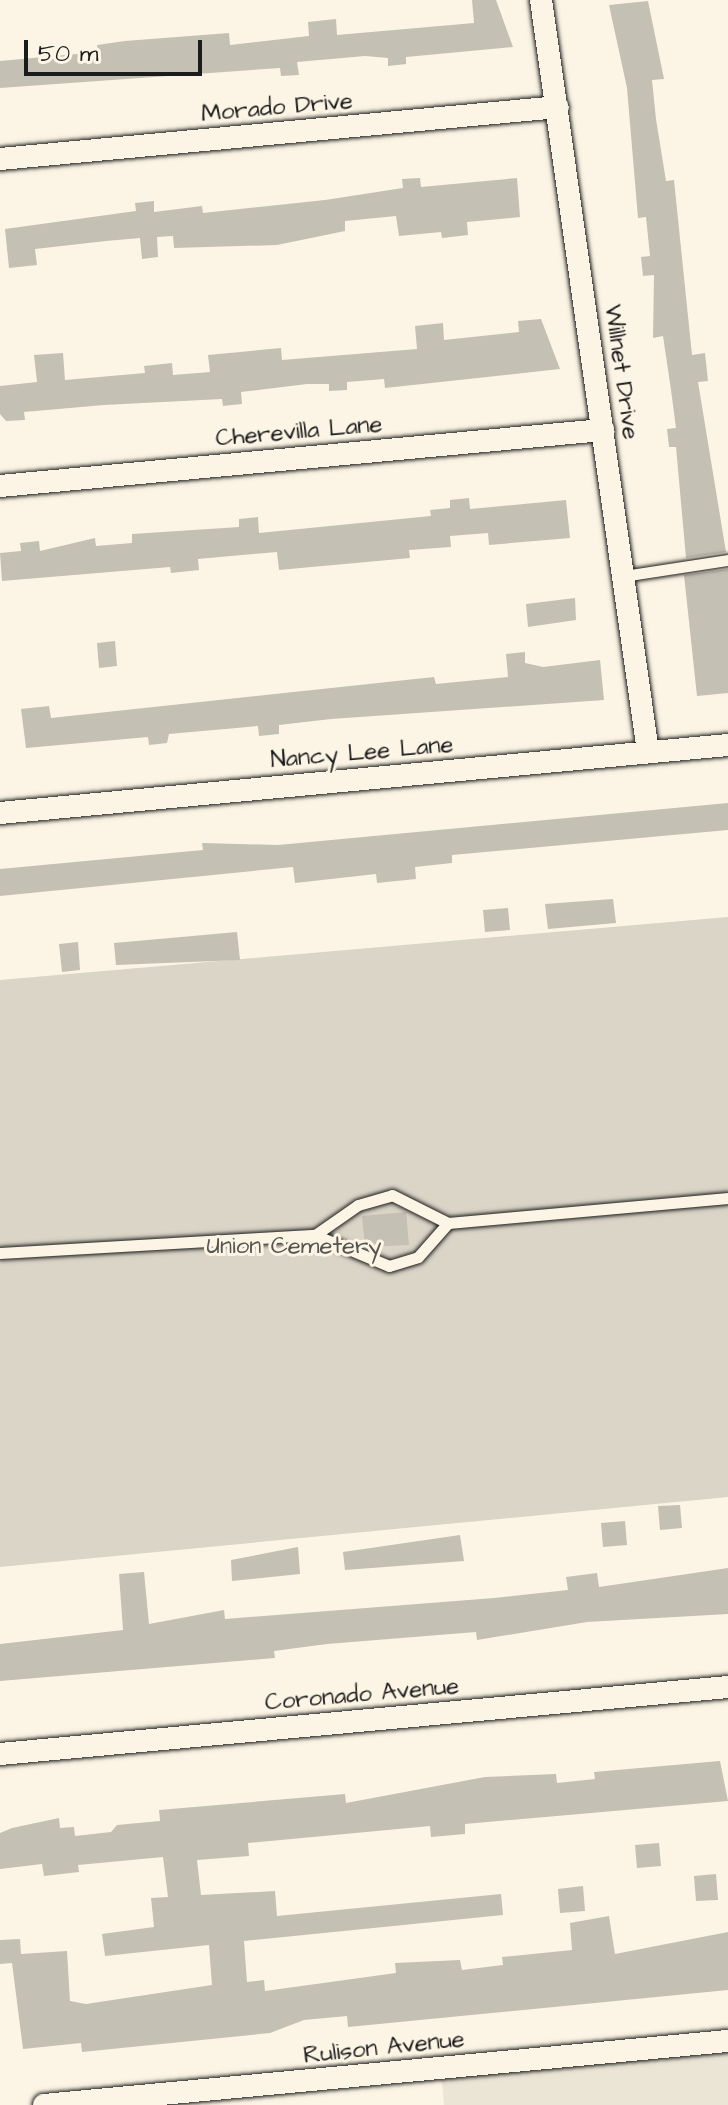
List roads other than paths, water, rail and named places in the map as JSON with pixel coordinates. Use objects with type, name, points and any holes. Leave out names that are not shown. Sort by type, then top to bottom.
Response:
[{"type":"street","name":"Willnet Drive","points":[[541,0],[648,752]]},
{"type":"street","name":"Morado Drive","points":[[0,159],[558,107]]},
{"type":"street","name":"Cherevilla Lane","points":[[0,486],[603,430]]},
{"type":"street","name":"Nancy Lee Lane","points":[[0,813],[728,745]]},
{"type":"street","name":"Coronado Avenue","points":[[0,1754],[728,1687]]},
{"type":"street","name":"Rulison Avenue","points":[[44,2105],[728,2041]]},
{"type":"lane","points":[[623,576],[728,560]]},
{"type":"lane","points":[[315,1235],[358,1205],[392,1195],[448,1223],[728,1198]]},
{"type":"lane","points":[[0,1253],[315,1235],[389,1266],[418,1257],[448,1223]]},
{"type":"park label","name":"Union Cemetery","points":[[294,1247]]}]
